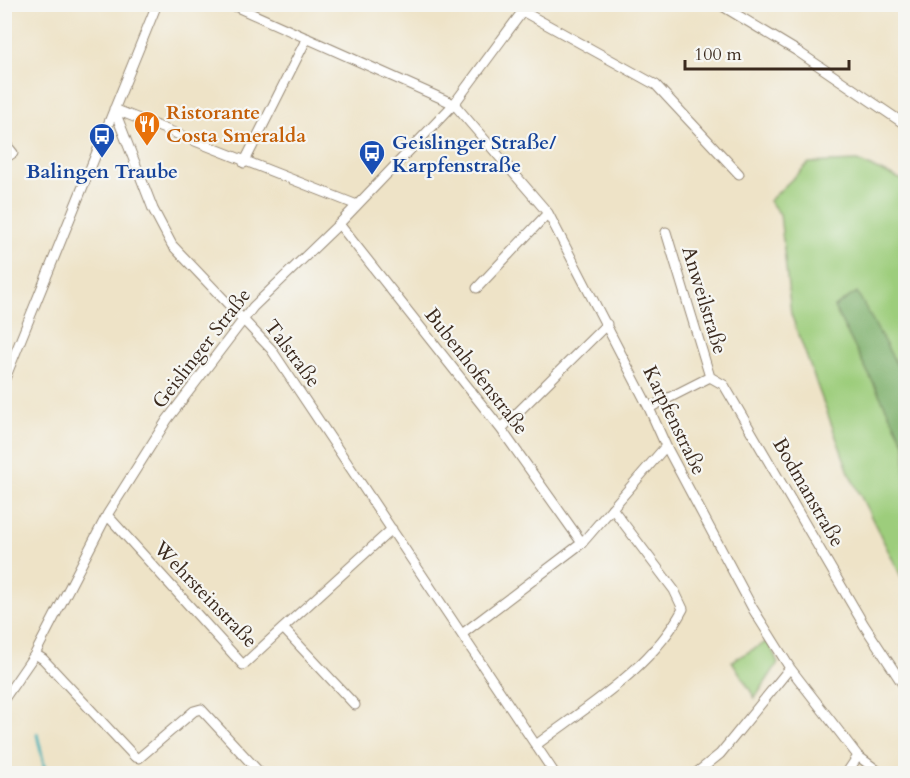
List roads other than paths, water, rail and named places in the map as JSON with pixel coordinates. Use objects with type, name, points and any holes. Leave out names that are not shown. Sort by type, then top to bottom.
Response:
[{"type":"street","points":[[4,9],[8,4]]},
{"type":"street","points":[[4,381],[157,4]]},
{"type":"street","points":[[230,4],[454,104]]},
{"type":"street","points":[[719,4],[797,51],[906,125]]},
{"type":"street","points":[[526,8],[656,85],[739,174]]},
{"type":"street","name":"Geislinger Straße","points":[[4,699],[35,654],[107,516],[167,420],[253,307],[339,224],[454,104],[526,8]]},
{"type":"street","points":[[244,163],[308,38]]},
{"type":"street","name":"Karpfenstraße","points":[[454,104],[548,213],[607,324],[666,446],[753,609],[790,668],[858,756]]},
{"type":"street","points":[[114,110],[244,163],[357,205]]},
{"type":"street","name":"Talstraße","points":[[114,110],[164,231],[172,245],[271,349],[555,774]]},
{"type":"street","points":[[4,142],[12,153],[4,159]]},
{"type":"street","points":[[477,288],[548,213]]},
{"type":"street","name":"Bubenhofenstraße","points":[[339,224],[501,429],[582,543]]},
{"type":"street","name":"Anweilstraße","points":[[666,232],[710,377]]},
{"type":"street","points":[[501,429],[607,324]]},
{"type":"street","points":[[649,408],[710,377]]},
{"type":"street","name":"Bodmanstraße","points":[[710,377],[724,385],[740,409],[864,625],[906,688]]},
{"type":"street","points":[[462,634],[582,543],[666,446]]},
{"type":"street","points":[[536,745],[622,681],[674,626],[683,609],[674,590],[612,508]]},
{"type":"street","name":"Wehrsteinstraße","points":[[107,516],[243,665],[283,628],[355,705]]},
{"type":"street","points":[[283,628],[392,529]]},
{"type":"street","points":[[35,654],[43,659],[135,756],[139,758],[194,711],[201,710],[261,774]]},
{"type":"street","points":[[695,774],[720,754],[790,668]]},
{"type":"street","points":[[846,774],[858,756],[882,774]]},
{"type":"waterway","points":[[37,734],[46,774]]},
{"type":"place","name":"Ristorante Costa Smeralda","points":[[147,147]]},
{"type":"place","name":"Balingen Traube","points":[[102,159]]},
{"type":"place","name":"Geislinger Straße/ Karpfenstraße","points":[[372,176]]}]
